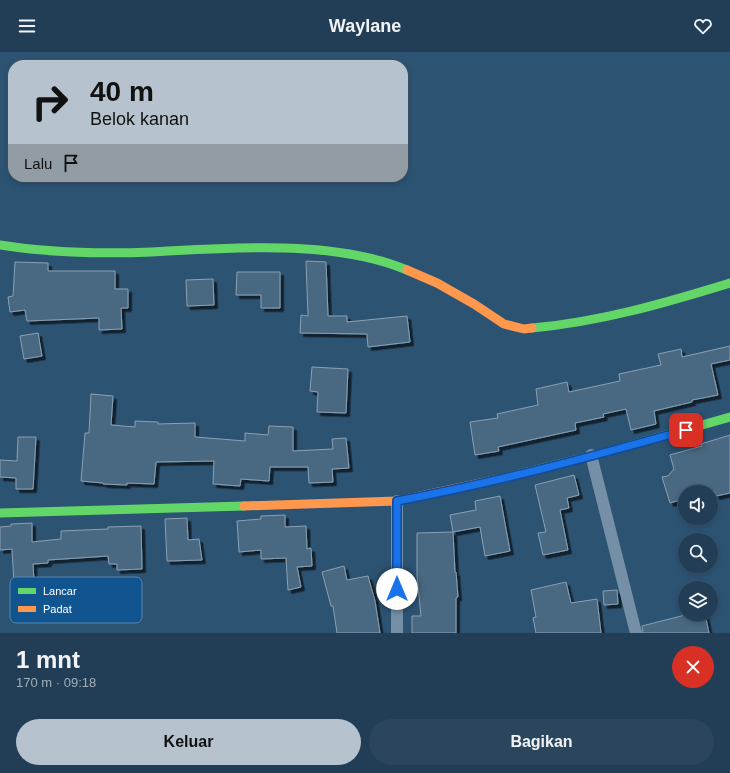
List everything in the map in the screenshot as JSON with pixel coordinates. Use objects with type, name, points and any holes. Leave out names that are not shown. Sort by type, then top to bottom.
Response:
[{"type":"street","points":[[0,245],[31,250],[81,253],[150,252],[222,248],[297,249],[352,254],[397,266],[436,283],[474,304],[504,324],[524,328],[545,327],[597,319],[660,304],[730,283]]},
{"type":"street","points":[[0,513],[397,501],[486,483],[730,417]]},
{"type":"street","points":[[591,455],[636,633]]},
{"type":"street","points":[[397,501],[397,633]]},
{"type":"building","points":[[306,261],[326,262],[328,316],[347,316],[347,322],[407,316],[410,342],[368,347],[367,334],[300,333],[301,315],[308,316]]},
{"type":"building","points":[[15,262],[48,263],[48,271],[115,271],[115,289],[128,289],[128,308],[121,308],[122,329],[99,330],[99,318],[27,321],[25,310],[10,312],[8,297],[13,296]]},
{"type":"building","points":[[237,272],[280,272],[280,308],[261,308],[261,295],[236,295]]},
{"type":"building","points":[[213,279],[214,305],[187,306],[186,280]]},
{"type":"building","points":[[38,333],[42,356],[24,359],[20,336]]},
{"type":"building","points":[[730,346],[730,360],[711,364],[718,395],[692,400],[692,402],[654,411],[656,424],[631,430],[626,409],[603,414],[604,417],[575,423],[576,430],[498,447],[499,451],[475,455],[470,422],[498,418],[497,414],[538,405],[536,389],[567,382],[569,392],[620,381],[619,374],[661,365],[658,354],[681,349],[682,357]]},
{"type":"building","points":[[312,367],[348,369],[346,413],[317,412],[318,392],[310,391]]},
{"type":"building","points":[[91,394],[113,396],[111,425],[135,427],[135,421],[158,422],[158,424],[195,423],[195,437],[245,441],[245,433],[268,435],[269,426],[293,427],[293,451],[333,449],[332,439],[346,438],[349,468],[332,469],[333,482],[309,483],[308,467],[270,467],[269,481],[241,479],[240,486],[213,484],[214,461],[156,462],[154,484],[127,483],[127,485],[81,481],[85,433],[89,433]]},
{"type":"building","points":[[730,435],[730,493],[718,496],[718,485],[678,485],[678,501],[670,503],[662,477],[668,476],[674,469],[670,455],[702,446],[701,444]]},
{"type":"building","points":[[18,437],[36,437],[33,489],[16,489],[16,478],[0,477],[0,460],[17,461]]},
{"type":"building","points":[[574,475],[579,495],[567,498],[569,508],[560,510],[568,550],[543,555],[538,533],[546,532],[535,485]]},
{"type":"building","points":[[500,496],[510,551],[485,556],[480,527],[453,532],[450,515],[476,510],[475,501]]},
{"type":"building","points":[[285,515],[285,527],[306,526],[307,549],[311,548],[312,566],[297,567],[301,587],[288,590],[286,558],[261,559],[261,550],[239,552],[237,521],[261,519],[261,516]]},
{"type":"building","points":[[187,518],[188,540],[199,539],[202,560],[167,561],[165,519]]},
{"type":"building","points":[[32,523],[32,542],[61,539],[61,531],[141,526],[142,569],[117,570],[117,564],[109,564],[108,556],[48,560],[48,563],[33,564],[34,577],[14,577],[12,549],[0,550],[0,527],[11,526],[11,524]]},
{"type":"building","points":[[453,532],[458,597],[456,598],[456,633],[412,633],[412,616],[421,616],[417,576],[417,533]]},
{"type":"building","points":[[344,566],[347,580],[368,576],[375,601],[380,633],[337,633],[333,606],[331,606],[322,572]]},
{"type":"building","points":[[566,582],[571,603],[597,599],[601,633],[536,633],[533,618],[536,617],[531,590]]},
{"type":"building","points":[[617,590],[618,604],[604,605],[603,591]]},
{"type":"building","points":[[678,617],[678,621],[706,621],[709,633],[643,633],[642,626]]},
{"type":"traffic: fast","points":[[0,245],[38,250],[95,253],[248,248],[315,250],[378,260],[407,270]]},
{"type":"traffic: fast","points":[[532,328],[582,321],[632,311],[730,283]]},
{"type":"traffic: fast","points":[[504,478],[606,452],[730,417]]},
{"type":"traffic: fast","points":[[0,513],[244,506]]},
{"type":"traffic: slow","points":[[407,270],[437,283],[474,304],[504,324],[524,329],[532,328]]},
{"type":"traffic: slow","points":[[244,506],[397,501],[504,478]]},
{"type":"route","points":[[397,589],[397,501],[457,490],[507,478],[686,430]]}]
